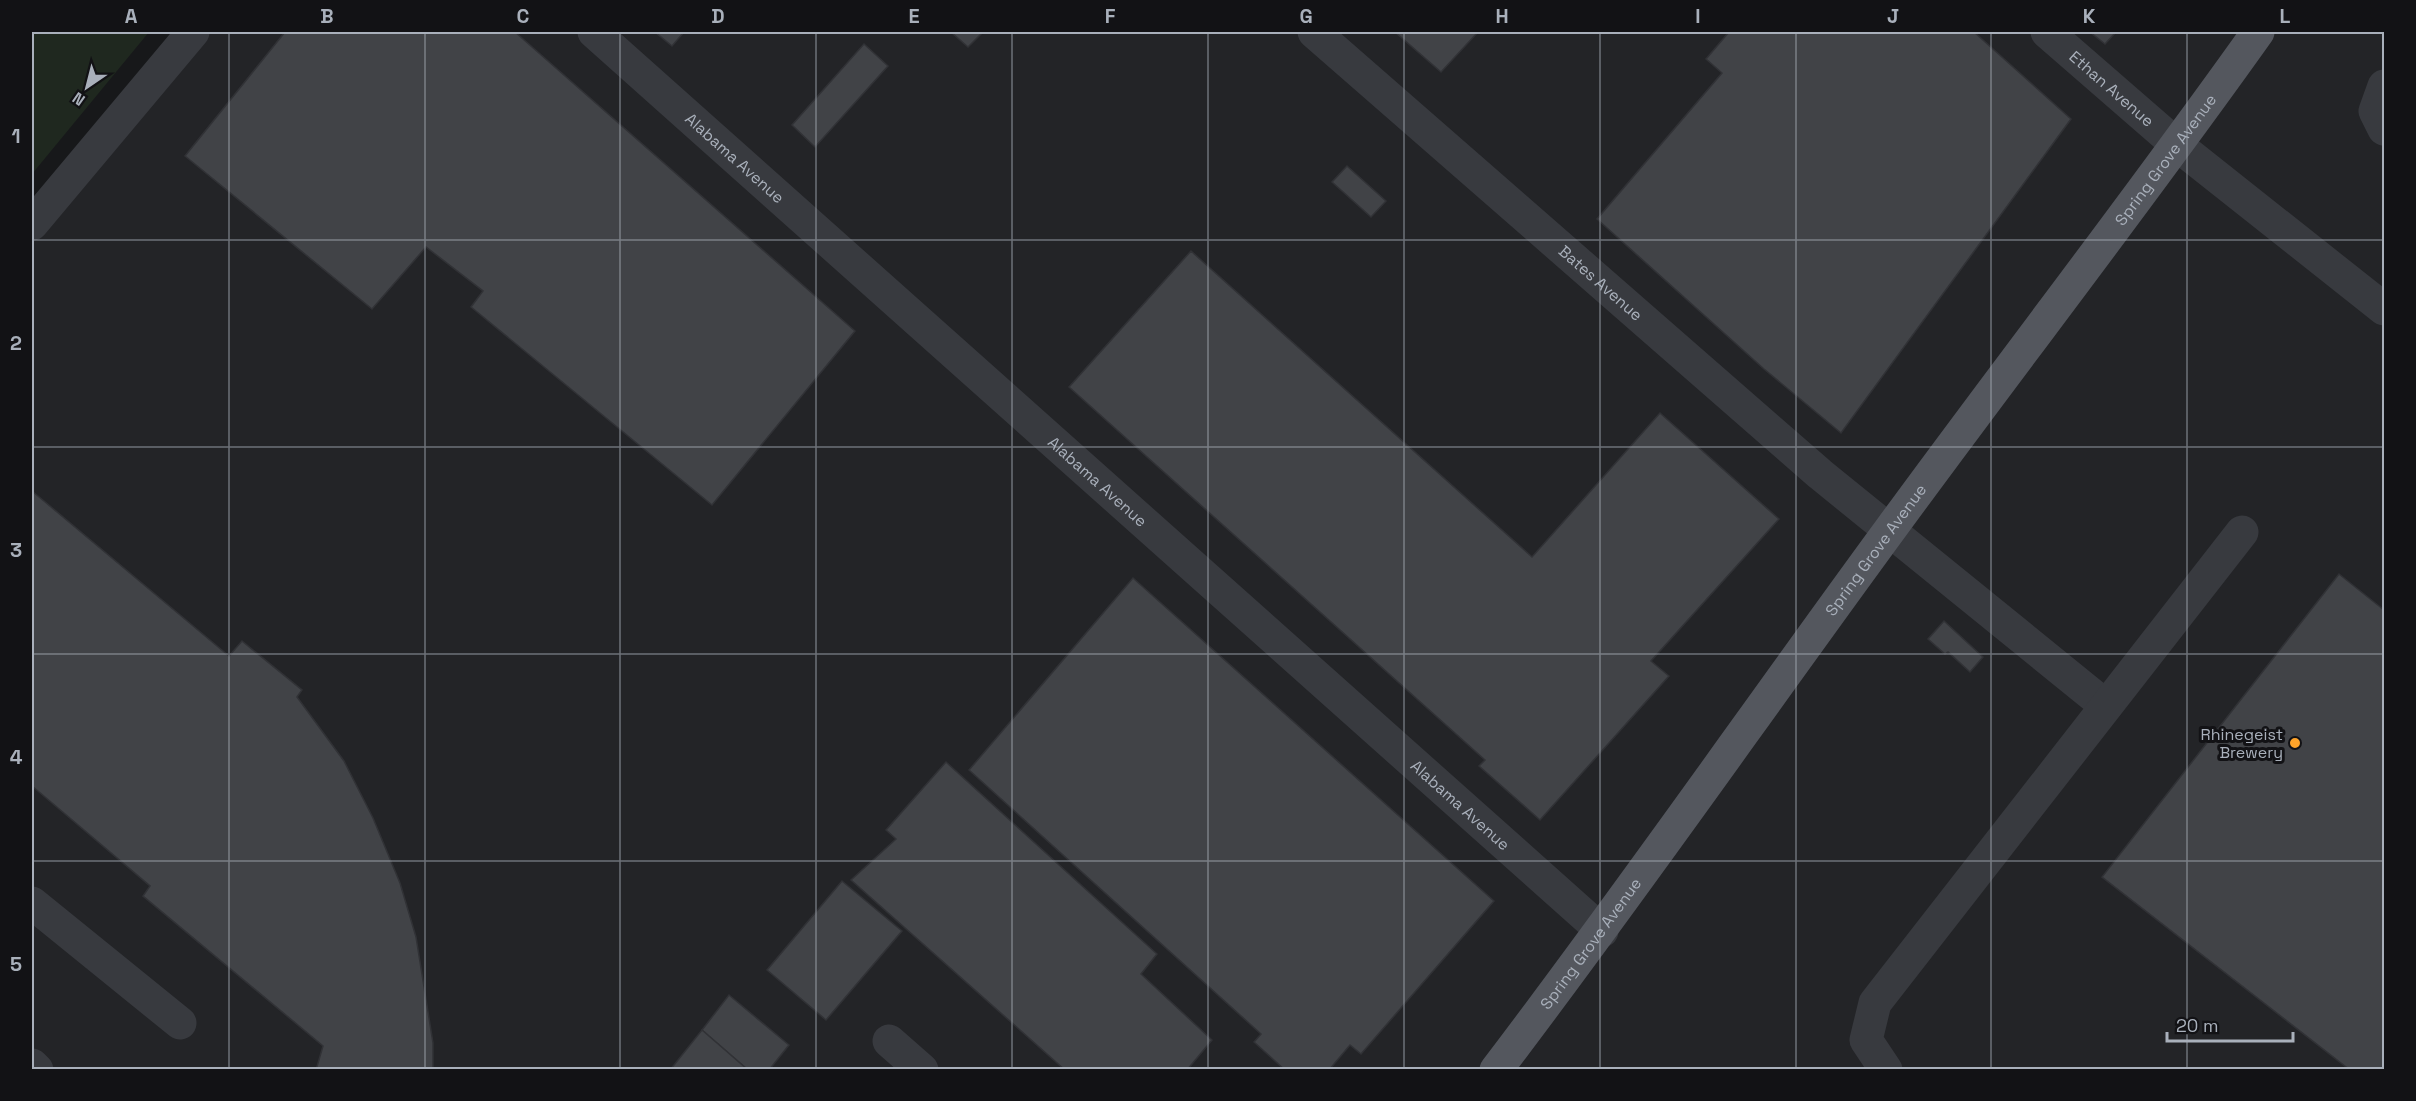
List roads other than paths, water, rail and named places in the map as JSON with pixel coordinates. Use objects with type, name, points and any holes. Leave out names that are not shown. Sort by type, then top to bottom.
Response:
[{"type":"main road","name":"Spring Grove Avenue","points":[[1496,1070],[1602,931],[1888,531],[2177,146],[2258,32]]},
{"type":"street","points":[[32,224],[193,32]]},
{"type":"street","name":"Alabama Avenue","points":[[594,32],[1602,931]]},
{"type":"street","name":"Bates Avenue","points":[[1314,32],[1888,531],[2106,706]]},
{"type":"street","name":"Ethan Avenue","points":[[2047,32],[2177,146],[2385,309]]},
{"type":"street","points":[[2385,86],[2375,111],[2385,129]]},
{"type":"street","points":[[1886,1070],[1866,1040],[1875,1003],[2242,532]]},
{"type":"street","points":[[32,903],[180,1023]]},
{"type":"street","points":[[889,1041],[922,1070]]},
{"type":"street","points":[[32,1065],[37,1070]]},
{"type":"place","name":"Rhinegeist Brewery","points":[[2295,743]]}]
